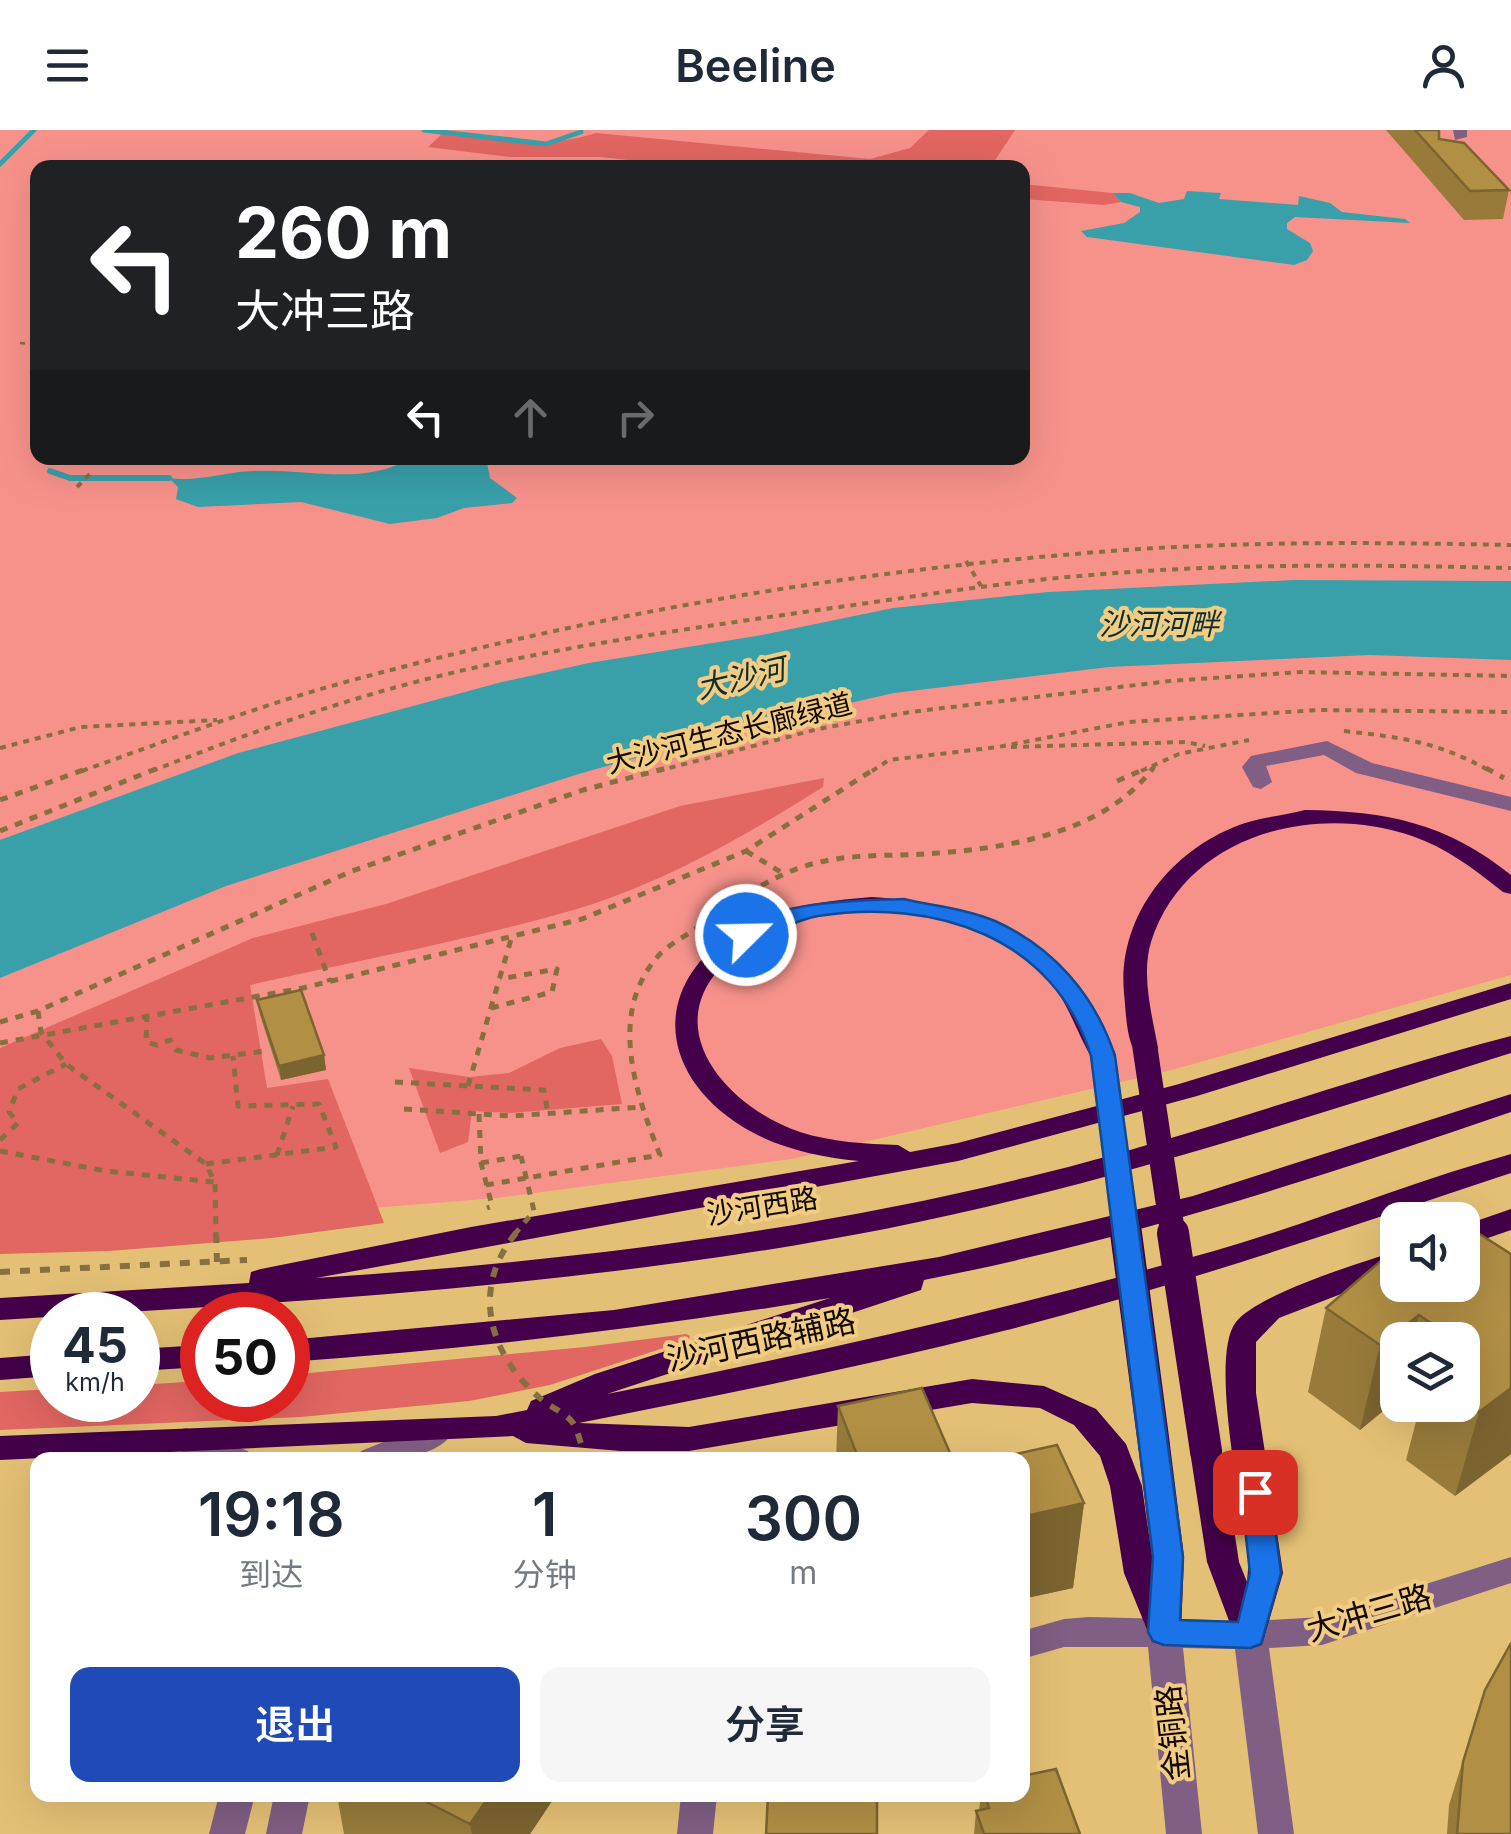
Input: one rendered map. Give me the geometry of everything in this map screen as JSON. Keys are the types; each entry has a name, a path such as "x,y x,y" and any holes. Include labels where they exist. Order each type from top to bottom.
{"main road":[{"path":"1250,1635 1222,1562 1144,1048 1137,988 1138,943 1152,910 1176,874 1195,856 1230,836 1271,823 1315,817 1392,825 1472,854 1511,887"},
{"path":"958,1152 870,1153 824,1146 778,1134 743,1115 716,1092 696,1067 686,1040 686,1013 694,987 727,948 746,935 793,916 875,904 931,910 984,925 1037,954 1083,1008 1103,1056 1154,1445 1168,1557 1164,1632"},
{"path":"160,1300 471,1237 958,1152 1188,1090 1511,991"},
{"name":"沙河西路","path":"160,1300 547,1270 886,1218 1091,1173 1511,1044"},
{"path":"310,1349 655,1314 815,1289 992,1254 1168,1212 1511,1103"},
{"name":"沙河西路辅路","path":"0,1448 496,1428 800,1368 1004,1320 1226,1258 1511,1163"},
{"path":"1480,1229 1511,1218"},
{"path":"496,1428 606,1382 791,1324 992,1254"},
{"path":"1250,1635 1266,1573 1241,1393 1241,1342 1247,1329 1270,1310 1380,1268"},
{"name":"沙河西路","path":"0,1309 30,1307"},
{"path":"0,1368 30,1366"},
{"path":"496,1428 621,1439 689,1439 972,1391 1044,1395 1094,1424 1118,1457 1128,1496 1134,1553 1164,1632"}],"street":[{"path":"1261,782 1253,767 1259,760 1328,748 1364,768 1511,804"},
{"path":"391,1452 437,1432"},
{"path":"186,1440 217,1452"},
{"name":"大冲三路","path":"1030,1643 1064,1632 1294,1635 1346,1626 1511,1570"},
{"name":"金铜路","path":"1164,1632 1184,1834"},
{"path":"1250,1635 1276,1834"},
{"path":"228,1834 235,1802"},
{"path":"284,1834 291,1802"},
{"path":"695,1834 697,1802"}],"path":[{"path":"20,343 30,344"},
{"path":"77,487 92,472"},
{"path":"0,800 225,720 364,677 628,613 856,574 966,561 1208,544 1370,541 1509,545"},
{"path":"966,561 981,586"},
{"path":"0,831 276,723 428,679 738,620 981,586 1211,568 1511,568"},
{"name":"大沙河生态长廊绿道","path":"0,1022 38,1011 352,870 584,790 818,729 910,712 1170,682 1301,672 1511,676"},
{"path":"0,1042 330,982 582,919 746,851 888,760 998,747 1129,722 1319,710 1511,712"},
{"path":"0,748 81,727 225,720"},
{"path":"998,747 1186,742 1208,746"},
{"path":"486,1184 660,1155 641,1107 629,1041 630,1009 645,974 661,953 738,898 784,874 825,861 998,845 1104,814 1134,794 1156,764"},
{"path":"746,851 784,874"},
{"path":"312,932 330,982"},
{"path":"468,1086 512,936"},
{"path":"491,1008 552,992 558,968 500,978"},
{"path":"38,1011 41,1032 66,1064 206,1164 215,1182 217,1262"},
{"path":"147,1014 146,1042 157,1045 170,1040 176,1050 210,1058 266,1052"},
{"path":"206,1164 336,1147 319,1104 238,1106 233,1056"},
{"path":"0,1140 18,1123 8,1112 18,1089 66,1064"},
{"path":"395,1082 544,1090 548,1114"},
{"path":"277,1155 294,1105"},
{"path":"404,1109 548,1114 641,1107"},
{"path":"476,1210 492,1206 481,1163 479,1114"},
{"path":"0,1150 75,1169 140,1179 215,1182"},
{"path":"481,1163 521,1156 534,1211 501,1252 488,1299 489,1322 498,1351 516,1378 541,1402 572,1420 583,1452"},
{"path":"0,1272 264,1258"}],"shaded area":[{"path":"0,130 1511,130 1511,975 1168,1071 792,1159 497,1198 0,1238"},
{"path":"929,130 1015,130 995,160 628,160 510,157 428,147 444,132 539,142 596,133 870,159 910,148"},
{"path":"1030,185 1113,193 1121,202 1104,205 1030,200"},
{"path":"824,778 823,787 732,841 604,900 491,932 250,985 267,1088 328,1079 384,1223 272,1238 109,1251 0,1254 0,1048 253,938 386,904 680,806"},
{"path":"601,1039 612,1056 622,1104 510,1113 472,1111 468,1142 440,1153 409,1068 469,1077 509,1073 560,1048"},
{"path":"690,1336 688,1340 550,1385 469,1401 310,1416 310,1373"},
{"path":"180,1382 180,1422 185,1422 0,1430 0,1392 30,1390 30,1422 160,1422 160,1384"}],"water":[{"path":"1187,191 1221,193 1219,199 1298,205 1299,196 1330,203 1342,212 1405,219 1410,223 1295,217 1287,223 1287,229 1310,243 1313,251 1307,260 1294,265 1087,237 1081,231 1124,223 1140,212 1140,207 1121,202 1113,193 1130,193 1159,203 1184,199"},
{"path":"487,465 490,478 517,498 512,503 464,508 437,518 390,524 301,502 198,507 176,499 178,487 169,478 253,471 354,474 393,467"},
{"path":"1293,580 1511,581 1511,660 1370,655 1109,667 894,693 753,725 582,773 226,886 0,978 0,840 238,753 502,682 893,608 1048,592"}],"building":[{"path":"1415,130 1439,130 1439,139 1464,143 1509,190 1470,191"},
{"path":"301,990 324,1055 279,1066 257,1000"},
{"path":"1480,1234 1511,1254 1511,1388 1480,1411 1480,1322 1429,1322 1419,1315 1410,1322 1380,1322 1380,1345 1326,1308 1380,1262 1380,1302 1480,1302"},
{"path":"922,1388 950,1452 856,1452 838,1406"},
{"path":"1057,1445 1084,1503 1030,1515 1030,1452 1025,1452"},
{"path":"1511,1643 1511,1834 1457,1834 1463,1762 1485,1690"},
{"path":"1056,1769 1080,1834 984,1834 976,1811 989,1808 987,1802 1030,1802 1030,1774"},
{"path":"427,1802 485,1802 470,1824"},
{"path":"768,1802 877,1802 877,1834 766,1834"}],"waterway":[{"path":"0,164 34,130"},
{"path":"424,130 546,144 581,132"},
{"path":"50,471 70,478 169,478"}],"route":[{"path":"746,935 820,909 875,904 904,906 959,916 1008,936 1037,954 1062,980 1095,1030 1103,1056 1168,1557 1164,1632 1250,1635 1266,1573 1255,1492"}],"water label":[{"name":"沙河河畔","path":"1159,625"},
{"name":"大沙河","path":"741,679"}]}
